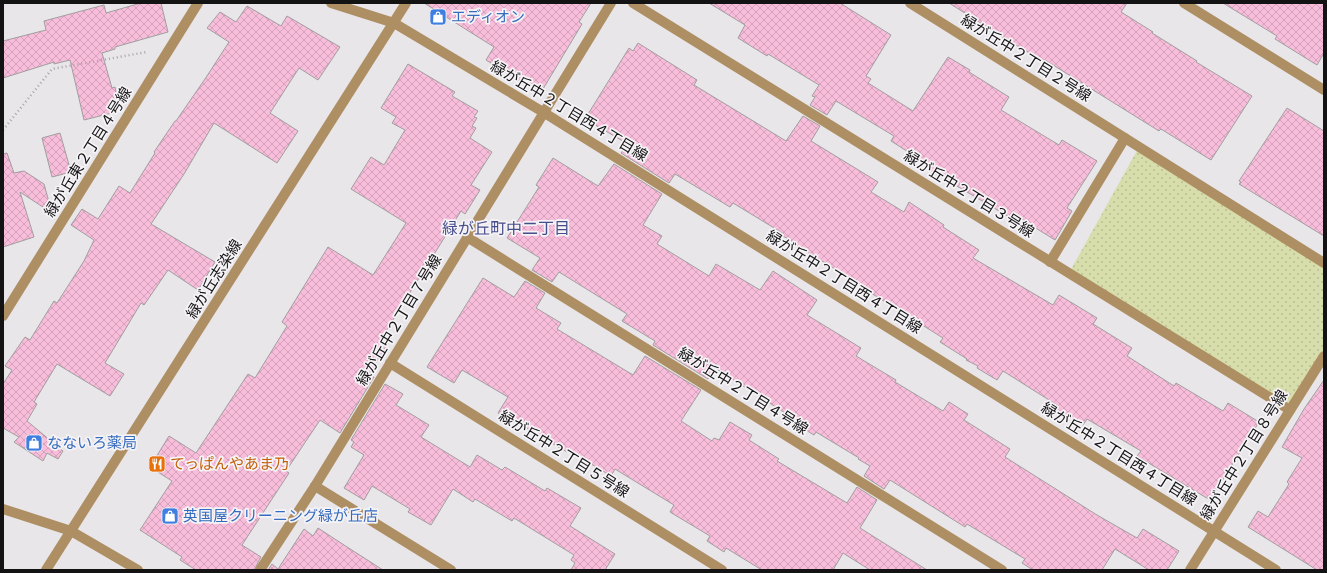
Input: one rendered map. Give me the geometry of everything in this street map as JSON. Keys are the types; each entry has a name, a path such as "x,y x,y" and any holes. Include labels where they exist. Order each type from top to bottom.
{"street":[{"name":"緑が丘東２丁目４号線","path":"3,316 198,3"},
{"name":"緑が丘中２丁目西４丁目線","path":"331,3 394,23 543,112 1276,570"},
{"name":"緑が丘志染線","path":"46,570 406,3"},
{"name":"緑が丘中２丁目７号線","path":"260,570 315,486 611,3"},
{"name":"緑が丘中２丁目３号線","path":"633,3 1290,410"},
{"name":"緑が丘中２丁目２号線","path":"910,3 1324,263"},
{"path":"1184,3 1324,90"},
{"path":"1050,262 1125,138"},
{"name":"緑が丘中２丁目４号線","path":"467,237 1002,570"},
{"name":"緑が丘中２丁目８号線","path":"1190,570 1324,356"},
{"name":"緑が丘中２丁目５号線","path":"390,363 722,570"},
{"path":"315,486 451,570"},
{"path":"3,509 71,531 138,570"}],"path":[{"path":"3,130 52,68 170,48"}],"green space":[{"path":"1139,147 1324,263 1324,356 1290,410 1069,273"}],"building":[{"path":"141,3 161,3 168,32 115,47 115,49 102,53 112,88 115,87 120,111 84,120 70,60 54,64 54,62 3,78 3,41 46,30 44,21 104,5 106,13"},
{"path":"424,3 591,3 579,22 582,24 540,94 486,60 494,47"},
{"path":"709,3 840,3 891,35 866,76 871,79 868,83 913,111 948,57 970,70 969,72 1009,97 1001,110 1059,145 1062,140 1097,161 1067,208 1072,211 1055,240 1018,217 1016,221 930,170 932,167 891,141 894,136 836,101 827,115 810,105 815,97 812,96 819,85 768,54 767,56 738,38 745,25"},
{"path":"949,3 1127,3 1121,12 1197,61 1196,62 1252,96 1211,160 1161,129 1159,131 1045,60 1044,62"},
{"path":"1223,3 1324,3 1324,53 1317,65 1275,39 1277,36"},
{"path":"247,6 281,26 287,16 340,47 318,80 299,68 270,113 298,131 277,163 214,123 184,174 151,224 215,262 198,290 168,270 144,305 141,303 105,363 124,374 110,396 57,364 34,402 37,404 27,421 63,451 58,459 47,453 43,461 14,442 19,437 3,428 3,384 12,370 5,366 25,337 30,340 54,301 57,303 84,261 94,240 71,225 82,209 98,219 119,186 130,193 155,153 154,152 229,42 207,28 220,12 236,22"},
{"path":"638,43 697,80 694,85 786,141 803,116 820,126 811,141 878,182 871,192 904,212 909,202 944,225 943,227 979,250 973,258 1053,305 1059,295 1097,318 1093,324 1132,348 1127,356 1174,386 1176,383 1223,411 1228,403 1259,422 1210,500 1137,456 1141,451 1087,419 1083,425 1055,408 1057,405 1003,371 997,380 977,368 978,366 966,360 967,359 940,342 943,338 871,293 872,291 792,243 793,242 783,236 784,234 733,203 730,207 675,174 669,183 621,153 628,144 585,119 629,48 633,51"},
{"path":"408,64 455,92 452,96 478,111 474,117 477,118 472,126 476,128 470,138 492,152 471,185 480,190 465,214 461,211 386,331 393,335 369,374 374,377 340,433 320,420 286,471 289,473 242,545 261,557 254,570 196,570 180,560 182,557 140,530 172,481 150,467 169,436 196,453 248,374 255,378 287,326 282,322 328,247 373,275 406,223 351,189 371,157 384,165 405,130 392,123 396,117 381,108"},
{"path":"1287,108 1324,131 1324,236 1239,184 1241,182 1239,181"},
{"path":"60,133 71,172 52,177 42,138"},
{"path":"7,153 14,173 24,171 44,184 52,213 20,192 34,237 3,247 3,154"},
{"path":"553,158 598,186 614,164 662,194 643,225 662,236 657,244 709,276 716,264 760,290 773,271 817,300 807,315 861,348 856,356 943,411 949,402 968,414 964,420 1010,449 1005,457 1097,515 1137,538 1143,529 1179,551 1167,570 1149,570 1115,549 1102,570 1033,570 1022,563 1025,559 967,524 965,527 890,480 884,489 864,476 870,466 858,459 859,458 816,432 814,435 791,421 793,418 715,368 708,379 653,345 655,341 622,321 627,314 559,272 552,282 532,270 540,258 507,238 539,187 536,185"},
{"path":"483,278 514,297 525,281 545,293 536,308 561,323 557,329 633,375 645,356 701,390 681,421 712,441 714,438 719,440 730,422 752,435 749,440 779,459 777,461 847,503 857,487 877,500 860,528 927,570 870,570 843,553 833,570 762,570 726,548 724,552 707,541 710,536 670,512 674,505 615,469 611,476 568,450 567,452 520,424 519,425 498,413 508,397 462,370 454,383 427,367"},
{"path":"1324,380 1324,570 1317,570 1248,527 1258,511 1268,517 1289,484 1287,482 1302,458 1282,447 1304,409"},
{"path":"385,384 403,394 396,405 429,425 421,437 470,467 477,455 502,470 505,467 545,491 547,488 581,508 570,526 615,554 605,570 571,570 575,563 571,560 574,555 514,518 512,521 475,499 473,502 453,489 431,525 408,512 410,509 372,486 364,500 344,488 364,455 351,447 354,442 351,440"},
{"path":"318,528 383,570 268,570 272,564 278,569 304,529 313,536"}],"place":[{"name":"エディオン","path":"438,17"},
{"name":"なないろ薬局","path":"34,443"},
{"name":"てっぱんやあま乃","path":"157,464"},
{"name":"英国屋クリーニング緑が丘店","path":"170,516"}],"district":[{"name":"緑が丘町中二丁目","path":"506,228"}]}
